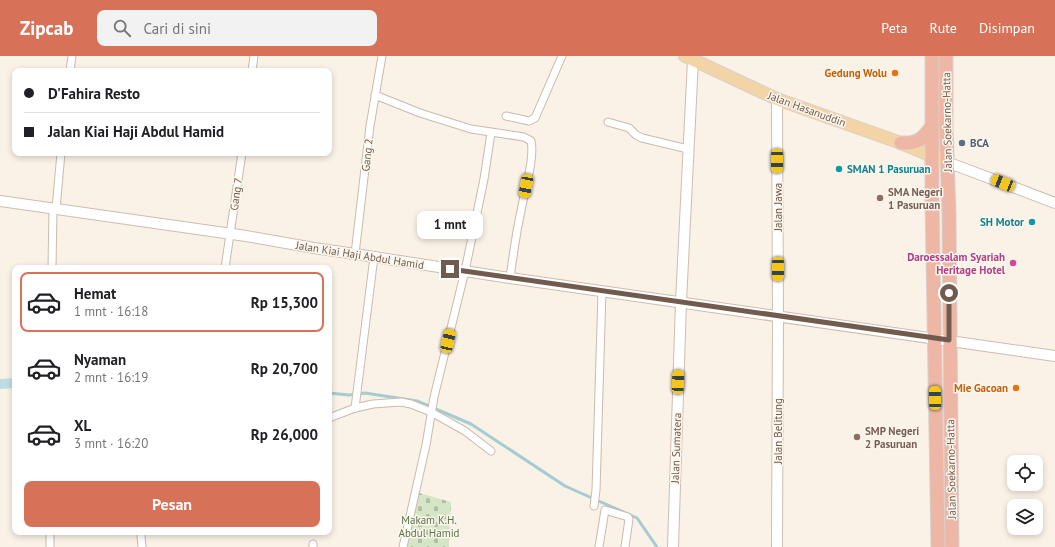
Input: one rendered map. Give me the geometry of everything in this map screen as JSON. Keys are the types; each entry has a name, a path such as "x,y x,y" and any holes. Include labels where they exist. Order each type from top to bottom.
{"highway":[{"name":"Jalan Soekarno-Hatta","path":"932,56 934,338 938,547"},
{"name":"Jalan Soekarno-Hatta","path":"946,56 952,547"},
{"path":"901,143 912,143 919,140 932,126"}],"main road":[{"name":"Jalan Hasanuddin","path":"689,58 777,99 901,143 947,162"}],"street":[{"path":"70,68 72,56"},
{"path":"252,68 254,56"},
{"name":"Gang 2","path":"355,254 375,95 382,56"},
{"path":"506,116 529,121 535,118 562,56"},
{"name":"Jalan Sumatera","path":"673,547 681,302 688,149 689,58"},
{"path":"375,95 444,122 471,130 524,137 531,141 532,147 510,278"},
{"name":"Jalan Jawa","path":"777,99 778,316"},
{"path":"608,122 629,128 636,135 642,138 688,149"},
{"path":"403,547 426,445 434,397 465,271 484,178 491,133"},
{"path":"52,265 55,209 61,156"},
{"name":"Gang 7","path":"226,265 242,156"},
{"path":"947,162 1055,203"},
{"name":"Jalan Kiai Haji Abdul Hamid","path":"0,201 231,234 510,278 1055,356"},
{"path":"355,408 374,256"},
{"path":"594,504 596,490 602,291"},
{"name":"Jalan Belitung","path":"777,547 778,316"},
{"path":"332,417 355,408 373,404 401,402 411,404 431,411 465,431 491,451"},
{"path":"599,547 605,510 628,517 625,547"},
{"path":"50,535 50,547"},
{"path":"141,535 142,547"}],"green space":[{"name":"Makam K.H. Abdul Hamid","path":"416,492 451,502 449,547 403,547"}],"waterway":[{"path":"0,384 12,383"},
{"path":"332,393 349,395 365,393 417,401 471,424 565,486 637,518 657,547"}],"place":[{"name":"Gedung Wolu","path":"895,73"},
{"name":"BCA","path":"962,143"},
{"name":"SMAN 1 Pasuruan","path":"839,169"},
{"name":"SMA Negeri 1 Pasuruan","path":"880,198"},
{"name":"SH Motor","path":"1032,222"},
{"name":"Daroessalam Syariah Heritage Hotel","path":"1013,263"},
{"name":"Mie Gacoan","path":"1016,388"},
{"name":"SMP Negeri 2 Pasuruan","path":"857,437"}],"route":[{"path":"450,269 949,340 949,293"}]}
